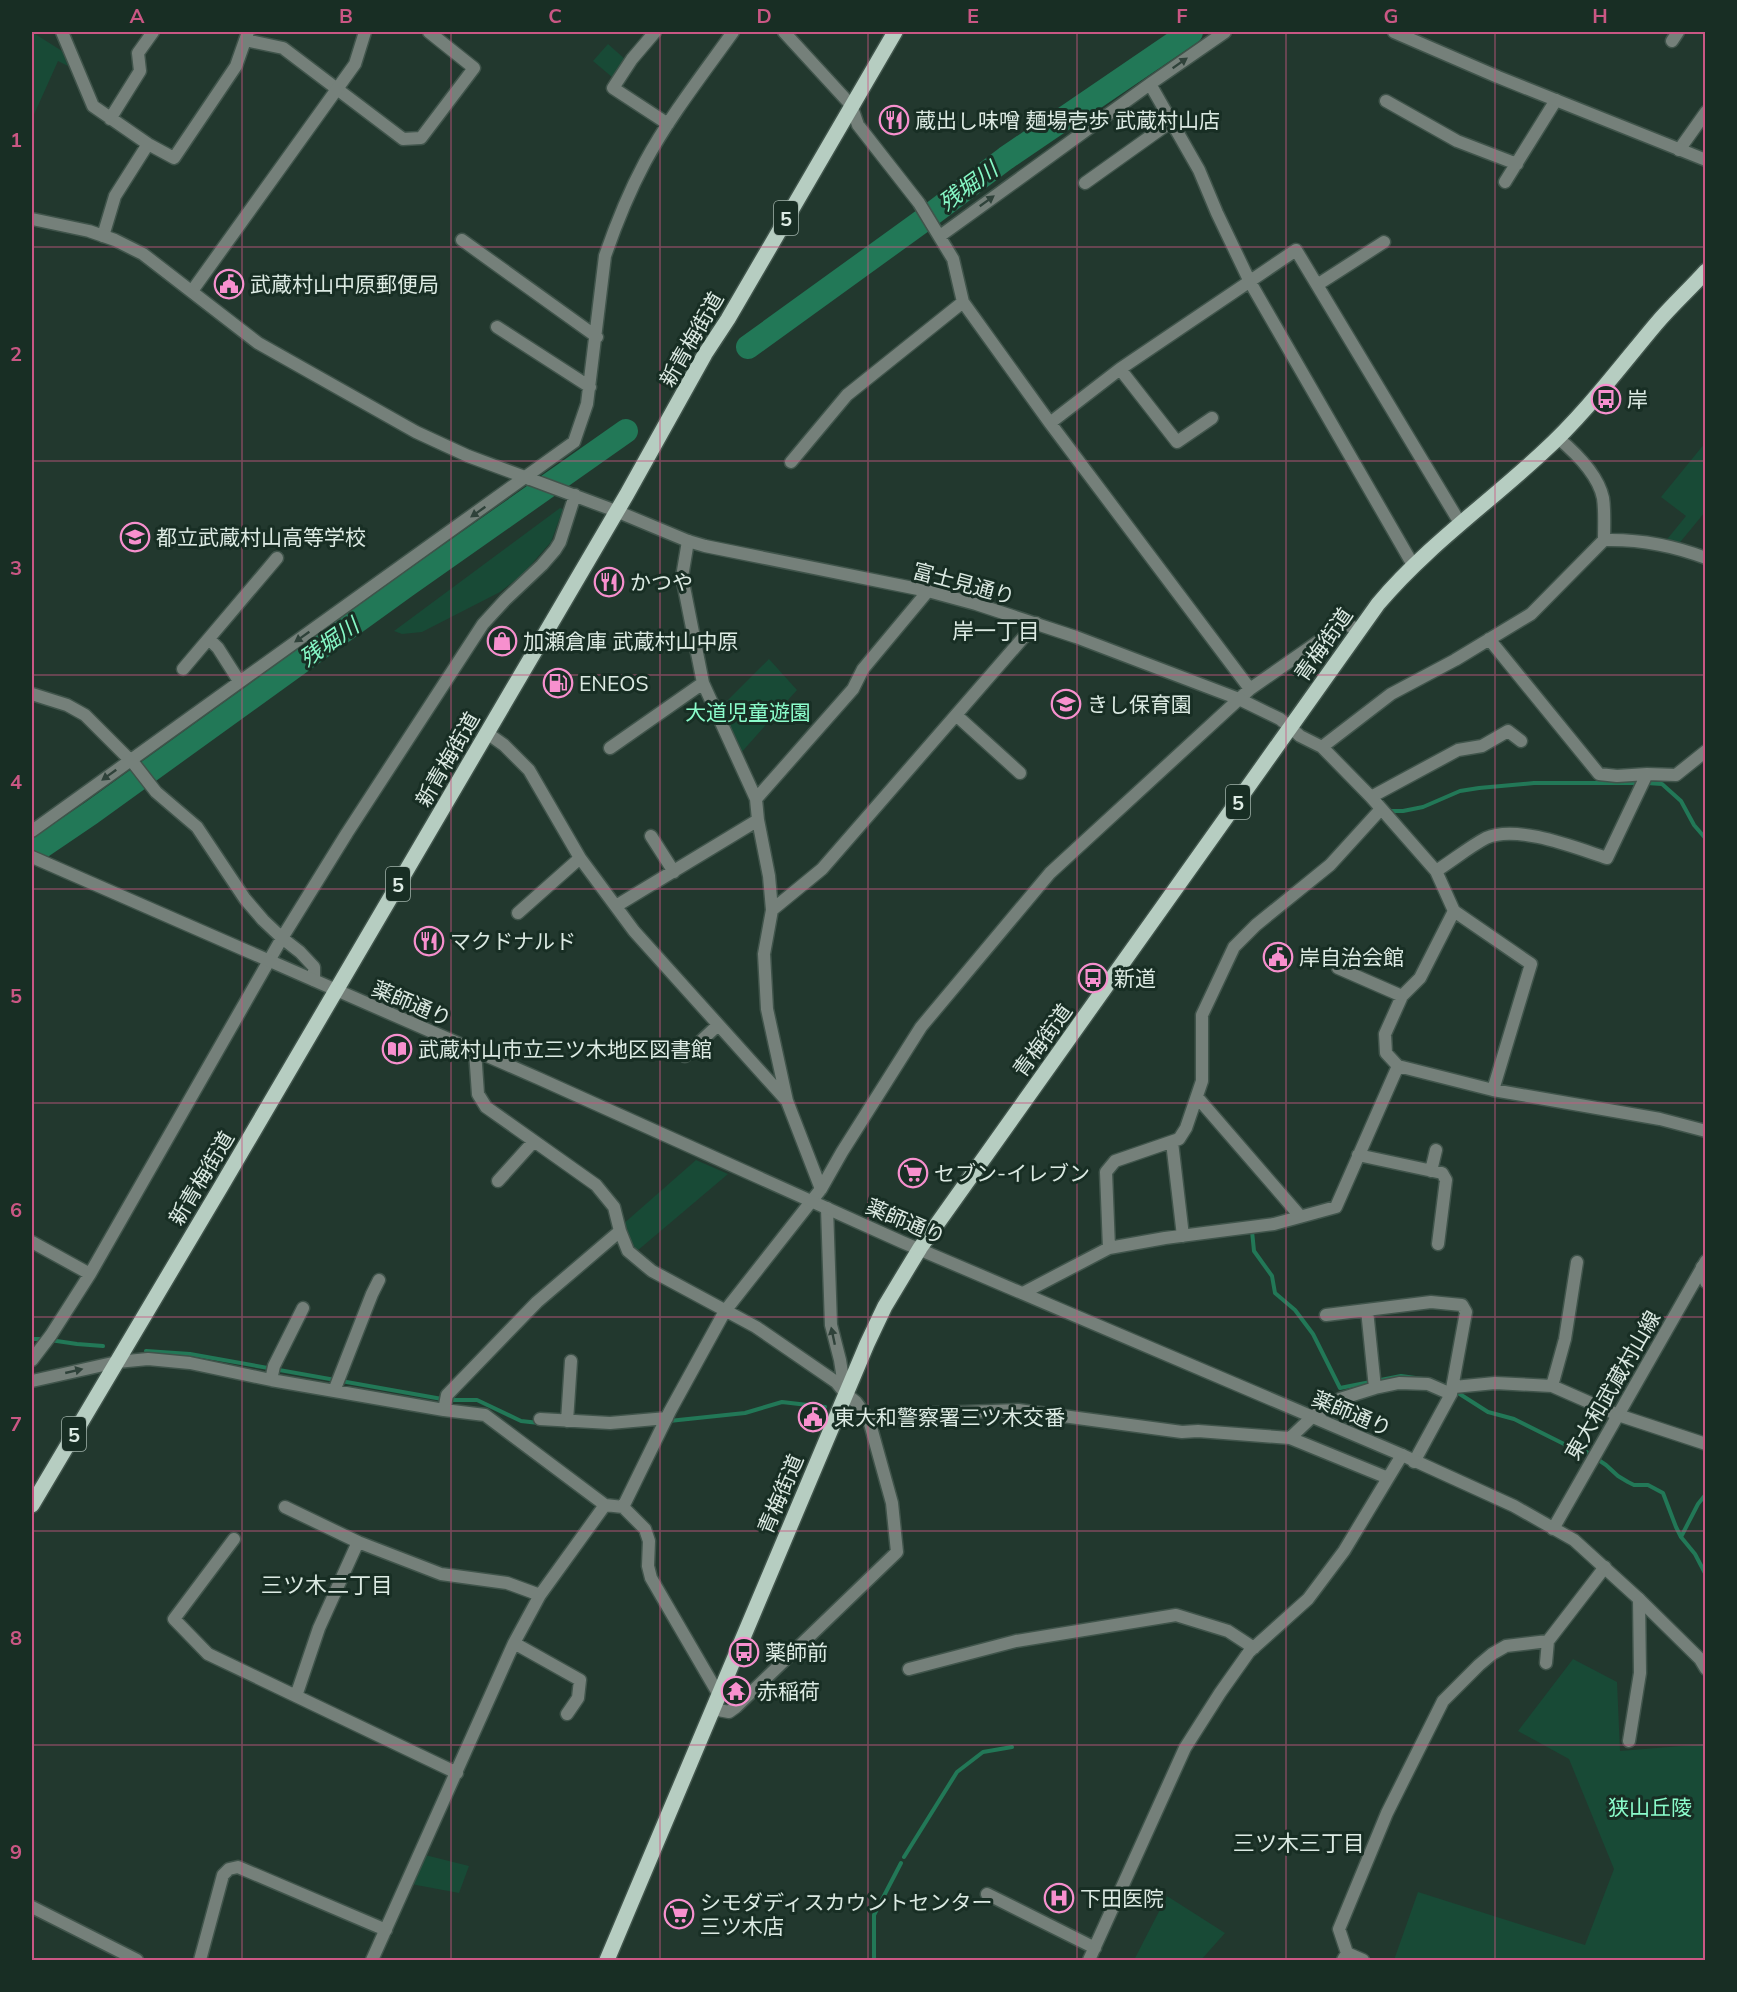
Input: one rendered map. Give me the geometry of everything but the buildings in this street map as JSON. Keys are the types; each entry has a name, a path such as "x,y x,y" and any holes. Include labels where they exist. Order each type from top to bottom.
{"main road":[{"name":"新青梅街道","path":"32,1505 336,991 705,354 728,319 895,32"},
{"name":"青梅街道","path":"607,1960 845,1393 880,1316 920,1248 1291,728 1358,629 1413,565 1558,438 1598,396 1658,321 1706,271"}],"street":[{"path":"62,32 93,106 148,144 174,158 236,66 246,36 283,48 403,139 420,138 474,68 429,32"},
{"path":"110,118 140,71 138,53 153,32"},
{"path":"192,291 355,64 365,32"},
{"path":"655,32 632,59 613,88 668,124"},
{"path":"32,831 132,762 239,681 528,478 574,442 587,404 590,387 605,256 622,209 668,124 733,32"},
{"path":"784,32 851,105 858,125 921,206 939,234 953,259 963,302 1050,423 1250,689"},
{"path":"939,234 1225,32"},
{"path":"1394,32 1706,160"},
{"path":"1150,84 1199,170 1250,282 1413,565"},
{"path":"1505,182 1556,100"},
{"path":"1386,101 1457,141 1517,164"},
{"path":"1679,150 1706,112"},
{"path":"1085,183 1172,121"},
{"path":"103,236 115,196 148,144"},
{"name":"富士見通り","path":"32,219 103,236 143,254 258,343 416,432 468,456 573,494 688,541 928,591 1036,623 1239,699 1270,714 1300,736 1322,747 1371,797 1436,871 1454,911"},
{"path":"462,240 597,337"},
{"path":"1317,285 1384,242"},
{"path":"1050,423 1120,369 1296,250 1460,524"},
{"path":"791,462 847,395 963,302"},
{"path":"497,327 590,387"},
{"path":"1120,369 1177,442 1212,418"},
{"path":"1558,438 1588,468 1596,480 1603,497 1604,540"},
{"path":"32,1360 48,1340 90,1274 282,938 375,789 483,624 504,600 542,565 560,542 573,494"},
{"path":"1322,747 1391,694 1531,614 1604,540 1628,539 1659,543 1706,558"},
{"path":"688,541 682,578 703,683 756,799 769,876 772,910 764,954 767,1008 788,1101 822,1188"},
{"path":"183,669 277,558"},
{"path":"756,799 853,688 864,669 928,591"},
{"path":"772,910 822,869 1036,623"},
{"path":"623,1507 665,1422 725,1311 822,1188 842,1152 921,1027 1050,873 1239,699 1342,625 1358,629"},
{"path":"209,639 218,648 239,681"},
{"path":"1489,639 1599,774 1644,780 1676,775 1706,751"},
{"path":"610,748 703,683"},
{"path":"32,694 67,705 85,715 132,762 152,787 197,828 245,899 263,920 314,967 314,980"},
{"path":"956,716 1020,773"},
{"path":"1371,797 1458,750 1482,746 1508,731 1521,741"},
{"path":"487,733 504,744 529,770 580,858 633,931 788,1101"},
{"path":"1436,871 1487,838 1506,835 1542,838 1607,858 1644,780"},
{"path":"1109,1248 1106,1172 1115,1161 1179,1139 1186,1128 1202,1081 1202,1015 1234,947 1256,925 1330,865 1381,809"},
{"path":"616,906 758,819"},
{"path":"651,836 674,872"},
{"name":"薬師通り","path":"32,857 827,1208 1311,1418 1402,1455 1514,1506 1574,1540 1639,1599 1700,1659 1706,1669"},
{"path":"518,913 580,858"},
{"path":"1493,1090 1531,964 1454,911 1420,978 1402,996 1385,1034 1386,1053 1398,1066 1493,1090 1660,1119 1706,1131"},
{"path":"1338,968 1402,996"},
{"path":"685,1056 718,1024"},
{"path":"32,1381 117,1362 148,1359 190,1363 271,1380 485,1415 605,1504 623,1507 645,1529 649,1541 648,1566 651,1578 716,1702 729,1712 736,1707 897,1552 892,1503 869,1420 856,1402 836,1382 756,1327 652,1270 628,1251 614,1207 596,1185 486,1107 478,1094 475,1051"},
{"path":"1023,1293 1109,1248 1274,1224 1336,1207 1398,1066"},
{"path":"1197,1097 1300,1216"},
{"path":"498,1181 534,1141"},
{"path":"1172,1142 1183,1236"},
{"path":"1431,1171 1436,1150"},
{"path":"1358,1155 1442,1173 1446,1180 1438,1244"},
{"path":"827,1208 831,1325 845,1393"},
{"path":"444,1410 447,1395 537,1302 620,1231"},
{"path":"32,1242 90,1274"},
{"path":"1552,1386 1565,1339 1577,1262"},
{"path":"1704,1264 1706,1282"},
{"name":"東大和武蔵村山線","path":"1553,1529 1704,1264"},
{"path":"334,1391 379,1280"},
{"path":"1326,1315 1431,1302 1462,1305 1466,1312 1453,1391 1414,1462"},
{"path":"271,1380 274,1366 303,1308"},
{"path":"1367,1310 1375,1388"},
{"path":"567,1421 571,1361"},
{"path":"1290,1438 1311,1418 1340,1399 1375,1388 1399,1383 1428,1384 1453,1391 1495,1383 1552,1386 1618,1414 1706,1444"},
{"path":"869,1420 913,1414 1018,1410 1182,1432 1198,1431 1290,1438 1388,1478"},
{"path":"540,1419 610,1423 665,1422"},
{"path":"1089,1960 1185,1748 1249,1652 1308,1599 1344,1551 1402,1455"},
{"path":"372,1960 514,1643 540,1595 605,1504"},
{"path":"285,1507 358,1542 441,1574 507,1583 540,1595"},
{"path":"234,1539 174,1618 208,1654 457,1773"},
{"path":"296,1696 319,1628 358,1542"},
{"path":"1546,1663 1548,1641 1605,1567"},
{"path":"1629,1741 1640,1673 1639,1599"},
{"path":"909,1669 1007,1643 1176,1615 1228,1631 1254,1648"},
{"path":"1363,1960 1345,1957 1339,1929 1387,1813 1443,1701 1479,1665 1506,1646 1548,1641"},
{"path":"514,1643 580,1680 578,1698 567,1714"},
{"path":"200,1960 224,1875 232,1867 238,1867 386,1930"},
{"path":"987,1894 1095,1948"},
{"path":"32,1907 137,1960"}],"green space":[{"path":"32,32 62,51 68,66 58,61 32,119"},
{"path":"608,44 626,60 612,77 593,61"},
{"path":"1705,443 1705,512 1677,546 1664,543 1686,516 1661,497"},
{"path":"560,508 563,509 551,542 522,575 500,592 422,632 402,634 394,631"},
{"name":"大道児童遊園","path":"769,659 797,690 740,754 719,709"},
{"path":"696,1160 728,1174 637,1251 622,1225"},
{"name":"狭山丘陵","path":"1573,1659 1617,1682 1620,1751 1705,1744 1705,1960 1394,1960 1418,1892 1585,1945 1614,1869 1569,1759 1518,1731"},
{"path":"425,1855 469,1866 459,1893 411,1884"},
{"path":"1167,1896 1225,1933 1201,1960 1134,1960"}],"waterway":[{"name":"残堀川","path":"748,347 1006,158 1191,32"},
{"name":"残堀川","path":"32,853 626,431"},
{"path":"1389,811 1423,807 1460,791 1479,788 1534,783 1639,783"},
{"path":"1647,783 1662,784 1681,801 1694,825 1706,839"},
{"path":"1252,1231 1254,1251 1272,1276 1275,1293 1295,1310 1313,1334 1340,1388 1401,1376 1423,1379"},
{"path":"32,1339 43,1339"},
{"path":"50,1340 103,1346"},
{"path":"146,1351 190,1354 442,1399"},
{"path":"1455,1391 1488,1412 1514,1419 1568,1446 1582,1449 1634,1485 1648,1485 1663,1493 1681,1537 1695,1554 1706,1575"},
{"path":"450,1400 477,1400 521,1421 539,1423"},
{"path":"669,1421 745,1413 782,1402 825,1407"},
{"path":"1681,1537 1698,1504 1706,1494"},
{"path":"904,1857 957,1772 983,1752 1012,1747"},
{"path":"874,1960 874,1915 901,1863"}],"place":[{"name":"蔵出し味噌 麺場壱歩 武蔵村山店","path":"894,120"},
{"name":"武蔵村山中原郵便局","path":"229,284"},
{"name":"岸","path":"1606,399"},
{"name":"都立武蔵村山高等学校","path":"135,537"},
{"name":"かつや","path":"609,582"},
{"name":"加瀬倉庫 武蔵村山中原","path":"502,641"},
{"name":"ENEOS","path":"558,683"},
{"name":"きし保育園","path":"1066,704"},
{"name":"マクドナルド","path":"429,941"},
{"name":"岸自治会館","path":"1278,957"},
{"name":"新道","path":"1093,978"},
{"name":"武蔵村山市立三ツ木地区図書館","path":"397,1049"},
{"name":"セブン-イレブン","path":"913,1173"},
{"name":"東大和警察署三ツ木交番","path":"813,1417"},
{"name":"薬師前","path":"744,1652"},
{"name":"赤稲荷","path":"736,1691"},
{"name":"下田医院","path":"1059,1898"},
{"name":"シモダディスカウントセンター 三ツ木店","path":"679,1914"}],"district":[{"name":"岸一丁目","path":"996,631"},
{"name":"三ツ木二丁目","path":"327,1585"},
{"name":"三ツ木三丁目","path":"1299,1843"}]}
